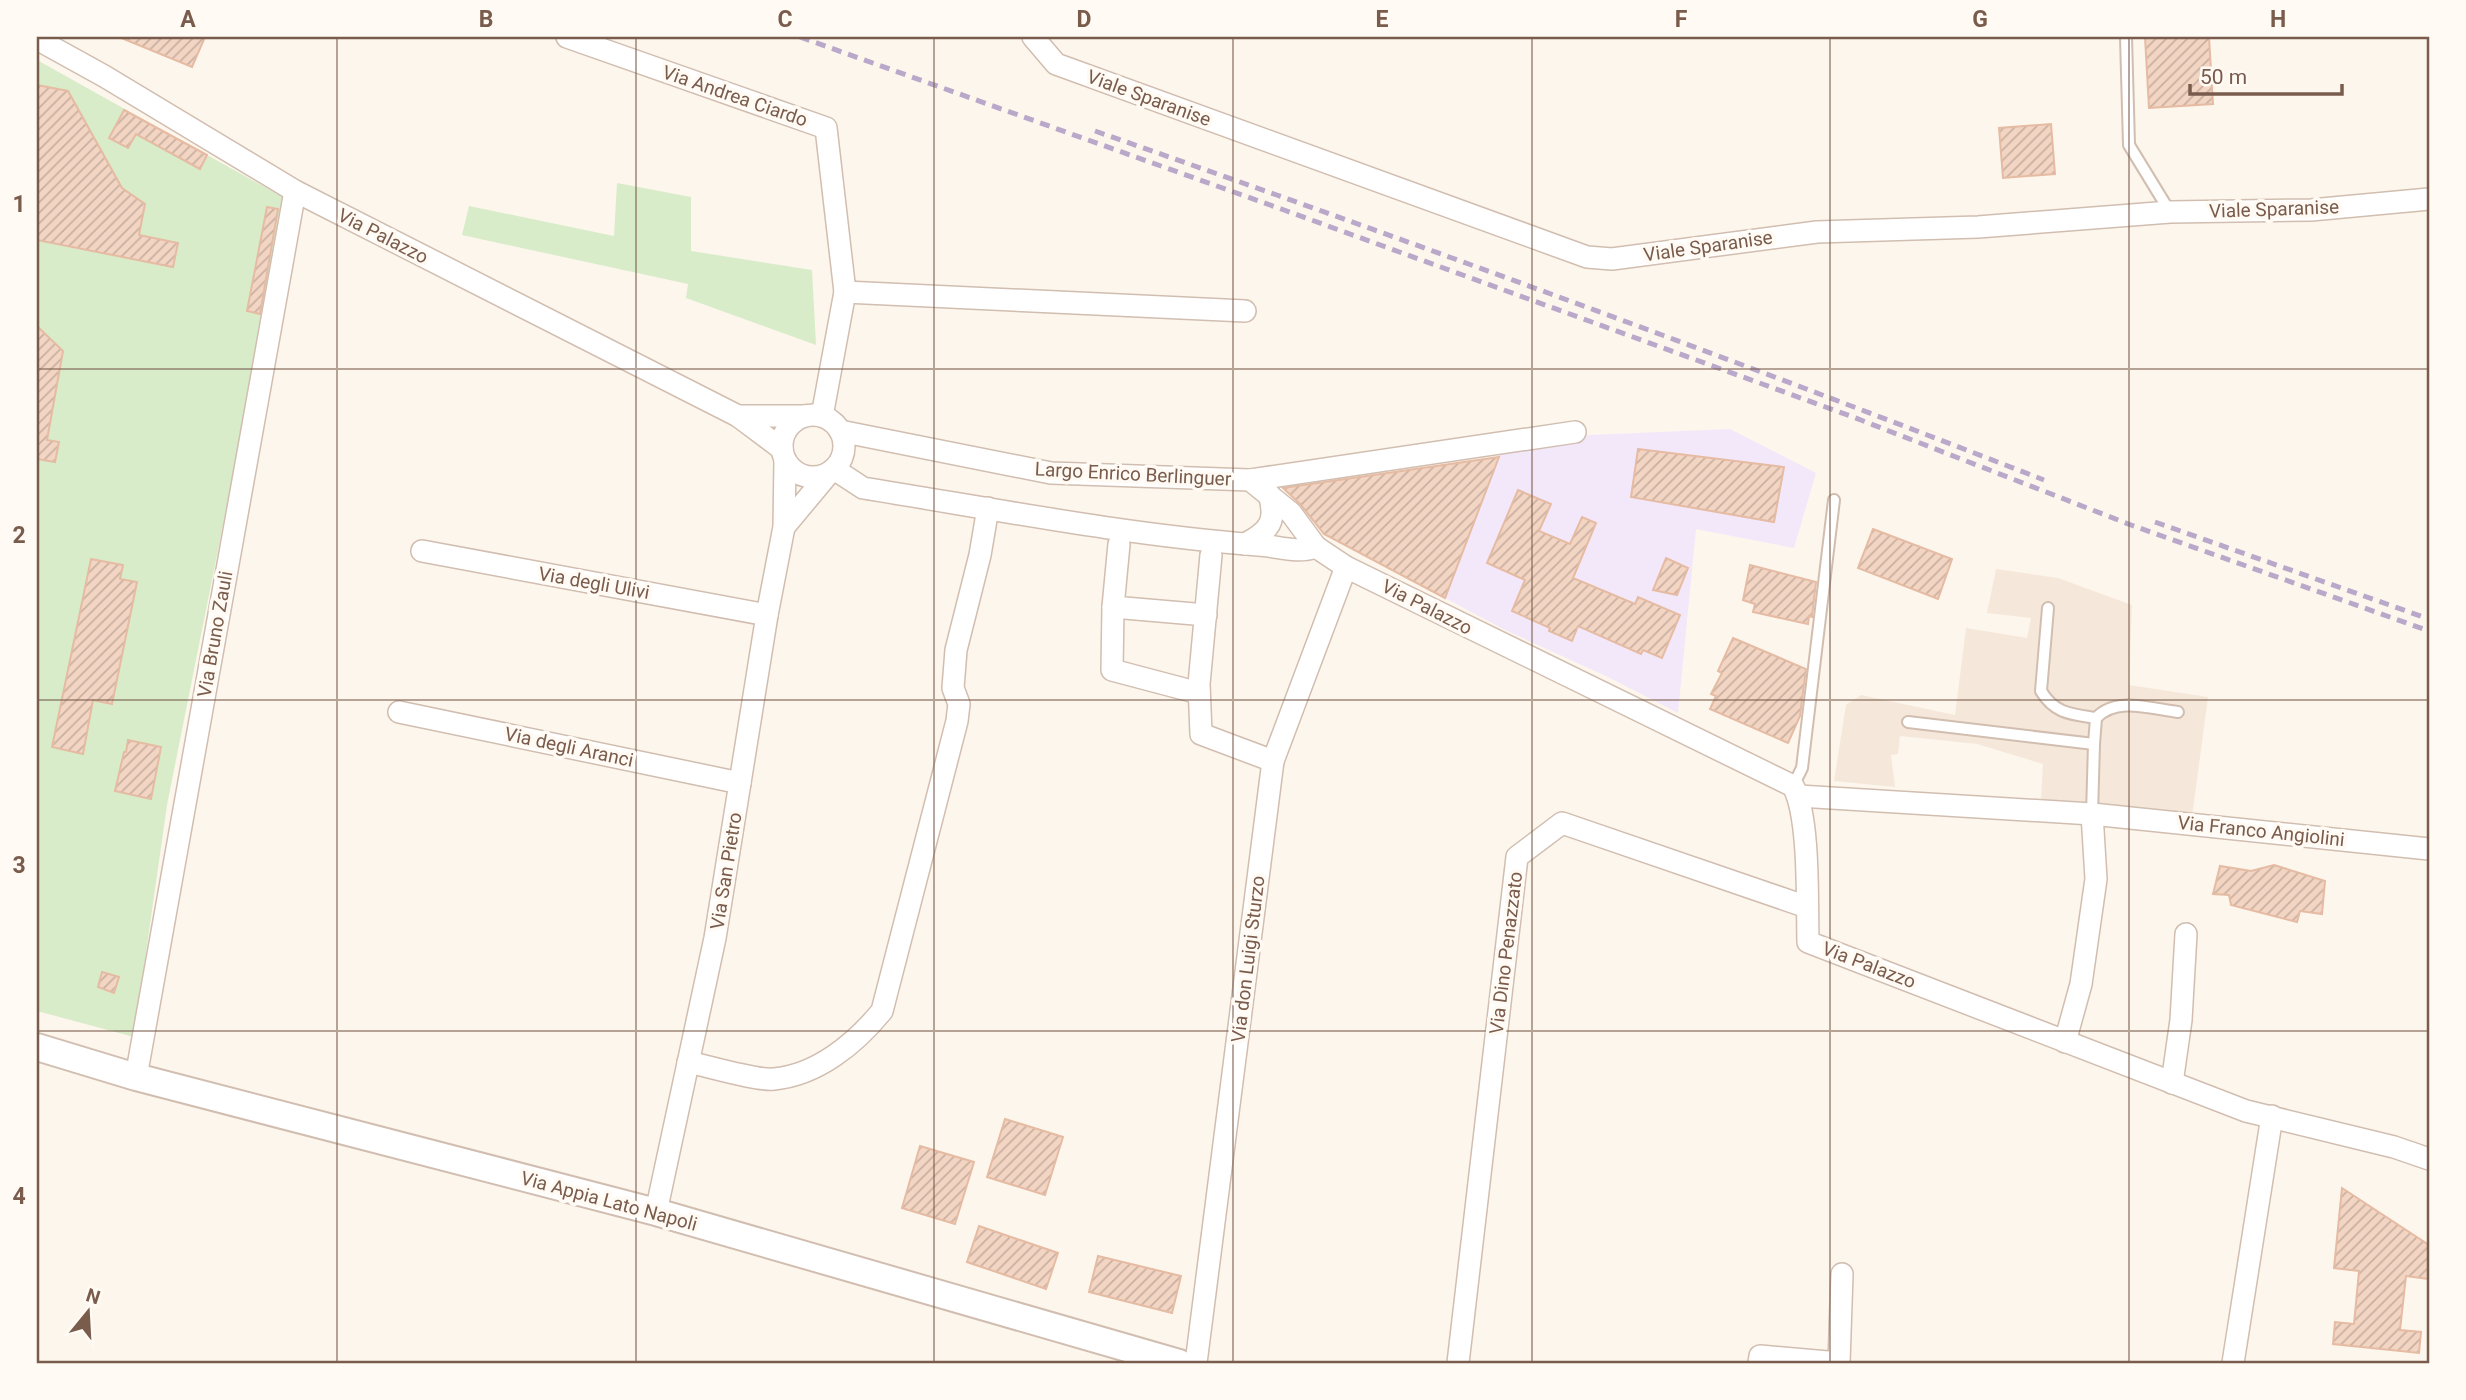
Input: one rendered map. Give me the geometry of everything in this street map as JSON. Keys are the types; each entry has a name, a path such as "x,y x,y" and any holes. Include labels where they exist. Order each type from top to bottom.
{"street":[{"name":"Via Andrea Ciardo","path":"567,37 826,128 845,292 813,416"},
{"name":"Viale Sparanise","path":"1033,37 1056,64 1587,257 1612,259 1817,232 1978,226 2170,212 2311,210 2429,199"},
{"name":"Via Palazzo","path":"37,39 104,76 295,191 738,416 783,455"},
{"name":"Via Bruno Zauli","path":"135,1077 295,191"},
{"path":"845,292 1245,311"},
{"name":"Via Palazzo","path":"738,416 813,416"},
{"path":"813,416 836,425 840,431 844,447 841,460 831,471 819,477 804,476 792,469 783,455 786,430 791,424 813,416"},
{"name":"Largo Enrico Berlinguer","path":"840,431 1051,473 1250,480 1291,513 1316,547"},
{"path":"1250,480 1576,432"},
{"name":"Via San Pietro","path":"656,1212 715,938 767,615 784,527 783,455"},
{"path":"831,471 863,488 988,508 1190,539 1295,551 1316,547"},
{"name":"Via San Pietro","path":"784,527 831,471"},
{"path":"1245,544 1259,537 1271,522 1269,494"},
{"path":"688,1062 771,1079 803,1073 844,1049 863,1034 882,1012 957,722 959,704 953,688 956,650 980,555 988,508"},
{"path":"1119,544 1111,670 1199,692"},
{"name":"Via Palazzo","path":"1316,547 1346,567 1796,791 1805,840 1808,942 2246,1111 2394,1147 2429,1159"},
{"name":"Via degli Ulivi","path":"422,551 767,615"},
{"path":"1212,555 1199,692 1201,734 1273,761"},
{"name":"Via don Luigi Sturzo","path":"1196,1363 1273,761 1346,567"},
{"path":"1113,607 1206,615"},
{"name":"Via degli Aranci","path":"398,712 740,783"},
{"name":"Via Franco Angiolini","path":"1796,791 2092,814 2429,849"},
{"path":"2065,1042 2081,984 2096,879 2092,814"},
{"name":"Via Dino Penazzato","path":"1458,1363 1517,857 1562,823 1807,907"},
{"path":"2172,1083 2182,1020 2186,934"},
{"name":"Via Appia Lato Napoli","path":"37,1047 135,1077 656,1212 1179,1363"},
{"path":"2233,1363 2272,1116"},
{"path":"1759,1363 1760,1356 1839,1363 1842,1274"}],"lane":[{"path":"2126,37 2129,145 2170,212"},
{"path":"1796,791 1802,768 1834,500"},
{"path":"2048,608 2041,691 2053,707 2062,712 2095,718"},
{"path":"2092,814 2095,718 2118,704 2178,712"},
{"path":"1908,722 2095,744"}],"shaded area":[{"path":"1730,429 1816,473 1794,548 1696,529 1678,713 1608,677 1505,630 1445,598 1499,455 1590,435"},
{"path":"1996,569 2058,578 2132,605 2129,685 2208,697 2192,817 2041,801 2043,764 1977,744 1900,736 1898,754 1891,755 1895,787 1834,781 1846,705 1861,695 1955,715 1966,628 2027,638 2031,618 1987,613"}],"green space":[{"path":"37,60 288,200 167,805 134,1037 37,1011"},
{"path":"617,183 691,197 691,251 812,270 816,345 686,298 688,284 462,235 469,206 614,236"}],"building":[{"path":"119,37 205,37 192,67"},
{"path":"2145,37 2209,37 2213,104 2149,108"},
{"path":"37,85 68,91 122,188 145,204 139,235 178,243 173,267 37,240"},
{"path":"124,110 207,155 200,169 136,134 128,148 109,138"},
{"path":"2051,124 2055,174 2003,178 1999,128"},
{"path":"267,207 278,209 260,314 247,311"},
{"path":"37,326 63,351 47,440 59,442 55,462 37,459"},
{"path":"1638,449 1784,467 1774,522 1631,497"},
{"path":"1499,457 1445,598 1324,534 1301,505 1283,488"},
{"path":"1518,490 1551,504 1539,531 1570,544 1582,517 1596,523 1573,578 1635,604 1638,597 1680,615 1662,658 1643,650 1641,654 1578,626 1572,641 1512,611 1525,580 1487,563"},
{"path":"1873,529 1952,559 1938,599 1858,568"},
{"path":"1666,558 1688,568 1677,595 1653,590"},
{"path":"91,559 123,565 120,579 137,582 112,704 93,700 83,754 52,747"},
{"path":"1750,565 1816,582 1812,617 1809,616 1808,624 1753,612 1755,604 1743,600"},
{"path":"1733,638 1806,669 1800,716 1788,743 1710,709 1716,696 1711,694 1722,673 1718,671"},
{"path":"128,740 161,747 151,799 115,791"},
{"path":"2274,865 2325,881 2322,914 2300,911 2297,922 2231,905 2229,895 2213,894 2220,866 2251,871"},
{"path":"102,972 119,977 114,993 98,987"},
{"path":"1005,1119 1063,1137 1045,1195 987,1177"},
{"path":"920,1146 974,1162 955,1224 902,1208"},
{"path":"2342,1188 2429,1245 2429,1279 2406,1276 2400,1330 2421,1332 2419,1353 2333,1344 2335,1322 2354,1324 2359,1271 2334,1268"},
{"path":"979,1226 1058,1253 1046,1289 967,1262"},
{"path":"1098,1256 1181,1276 1172,1313 1089,1292"}],"railway":[{"path":"800,37 1853,417 2131,525 2429,631"},
{"path":"1095,131 1571,301 2044,480"},
{"path":"2155,522 2429,619"}]}
